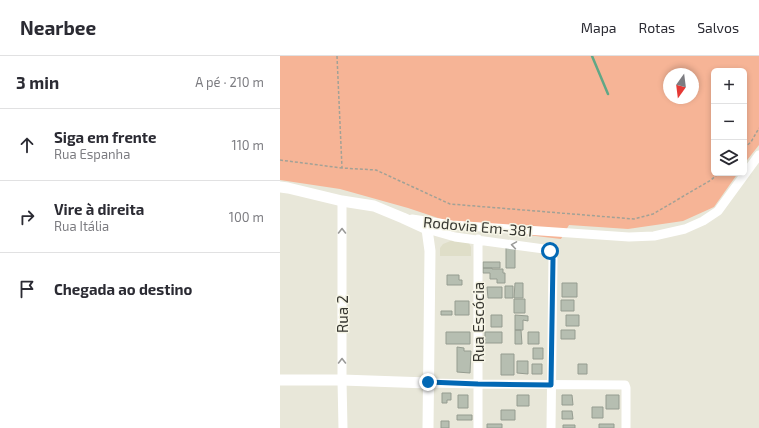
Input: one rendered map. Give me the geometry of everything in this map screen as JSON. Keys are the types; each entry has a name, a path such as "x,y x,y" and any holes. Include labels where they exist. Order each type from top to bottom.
{"street":[{"name":"Rodovia Em-381","path":"403,218 452,225 629,237 654,236 686,229 703,221 718,211 759,155"},
{"name":"Rodovia Em-381","path":"280,188 288,188 374,206 427,229"},
{"name":"Rua 2","path":"342,200 343,428"},
{"path":"428,428 430,251 427,229 455,237 478,239 550,251 552,254 551,428"},
{"name":"Rua Escócia","path":"478,239 478,428"},
{"path":"280,380 625,385 626,428"}],"path":[{"path":"337,56 342,168"},
{"path":"747,145 751,142 759,128"},
{"path":"280,160 342,168 376,170 450,204 634,219 653,214 716,176"}],"shaded area":[{"path":"280,56 759,56 759,145 747,160 747,68 711,68 711,176 736,176 714,207 683,221 628,229 569,225 561,239 501,232 450,222 408,208 340,189 280,180"},
{"path":"453,240 469,243 471,247 471,256 440,256 440,248 443,244"}],"building":[{"path":"506,248 515,248 515,268 506,268"},
{"path":"483,262 500,262 500,268 483,268"},
{"path":"483,268 503,269 503,273 505,273 505,283 497,283 497,279 490,279 490,273 483,273"},
{"path":"447,275 459,275 459,280 462,280 462,285 447,285"},
{"path":"515,283 523,283 523,298 514,298"},
{"path":"562,283 577,283 577,297 562,297"},
{"path":"505,286 513,286 513,298 505,298"},
{"path":"487,287 502,287 502,298 488,298"},
{"path":"514,299 525,299 525,313 514,313"},
{"path":"561,300 574,300 574,311 561,311"},
{"path":"455,301 469,301 469,315 455,315"},
{"path":"441,311 452,311 452,315 441,315"},
{"path":"491,315 502,315 502,327 491,327"},
{"path":"515,315 528,316 528,321 523,320 523,330 515,330"},
{"path":"566,315 579,315 579,326 566,326"},
{"path":"515,330 521,330 522,344 515,344"},
{"path":"561,330 575,330 575,339 561,339"},
{"path":"446,332 470,332 470,344 446,344"},
{"path":"485,332 502,332 502,343 485,343"},
{"path":"528,332 539,332 539,344 528,344"},
{"path":"457,347 464,348 464,351 471,351 470,373 457,372"},
{"path":"533,348 543,348 543,359 533,359"},
{"path":"501,354 514,354 514,375 501,375"},
{"path":"517,361 528,361 528,374 517,373"},
{"path":"532,364 542,364 542,374 532,374"},
{"path":"578,364 587,364 587,374 578,374"},
{"path":"442,393 451,393 451,400 447,400 447,403 442,403"},
{"path":"458,395 468,395 468,408 458,408"},
{"path":"517,395 529,395 529,406 517,406"},
{"path":"562,395 572,395 573,405 562,405"},
{"path":"606,395 619,395 619,409 606,409"},
{"path":"592,407 603,407 603,418 592,418"},
{"path":"501,410 515,410 515,420 501,420"},
{"path":"562,411 572,411 573,419 562,419"},
{"path":"457,415 472,415 472,420 457,420"},
{"path":"441,421 449,421 449,428 441,428"},
{"path":"487,424 502,424 502,428 487,428"},
{"path":"599,424 614,424 614,428 599,428"},
{"path":"563,425 575,425 575,428 563,428"}],"waterway":[{"path":"592,56 608,94"}],"route":[{"path":"428,382 551,385 553,259 550,251"}]}
